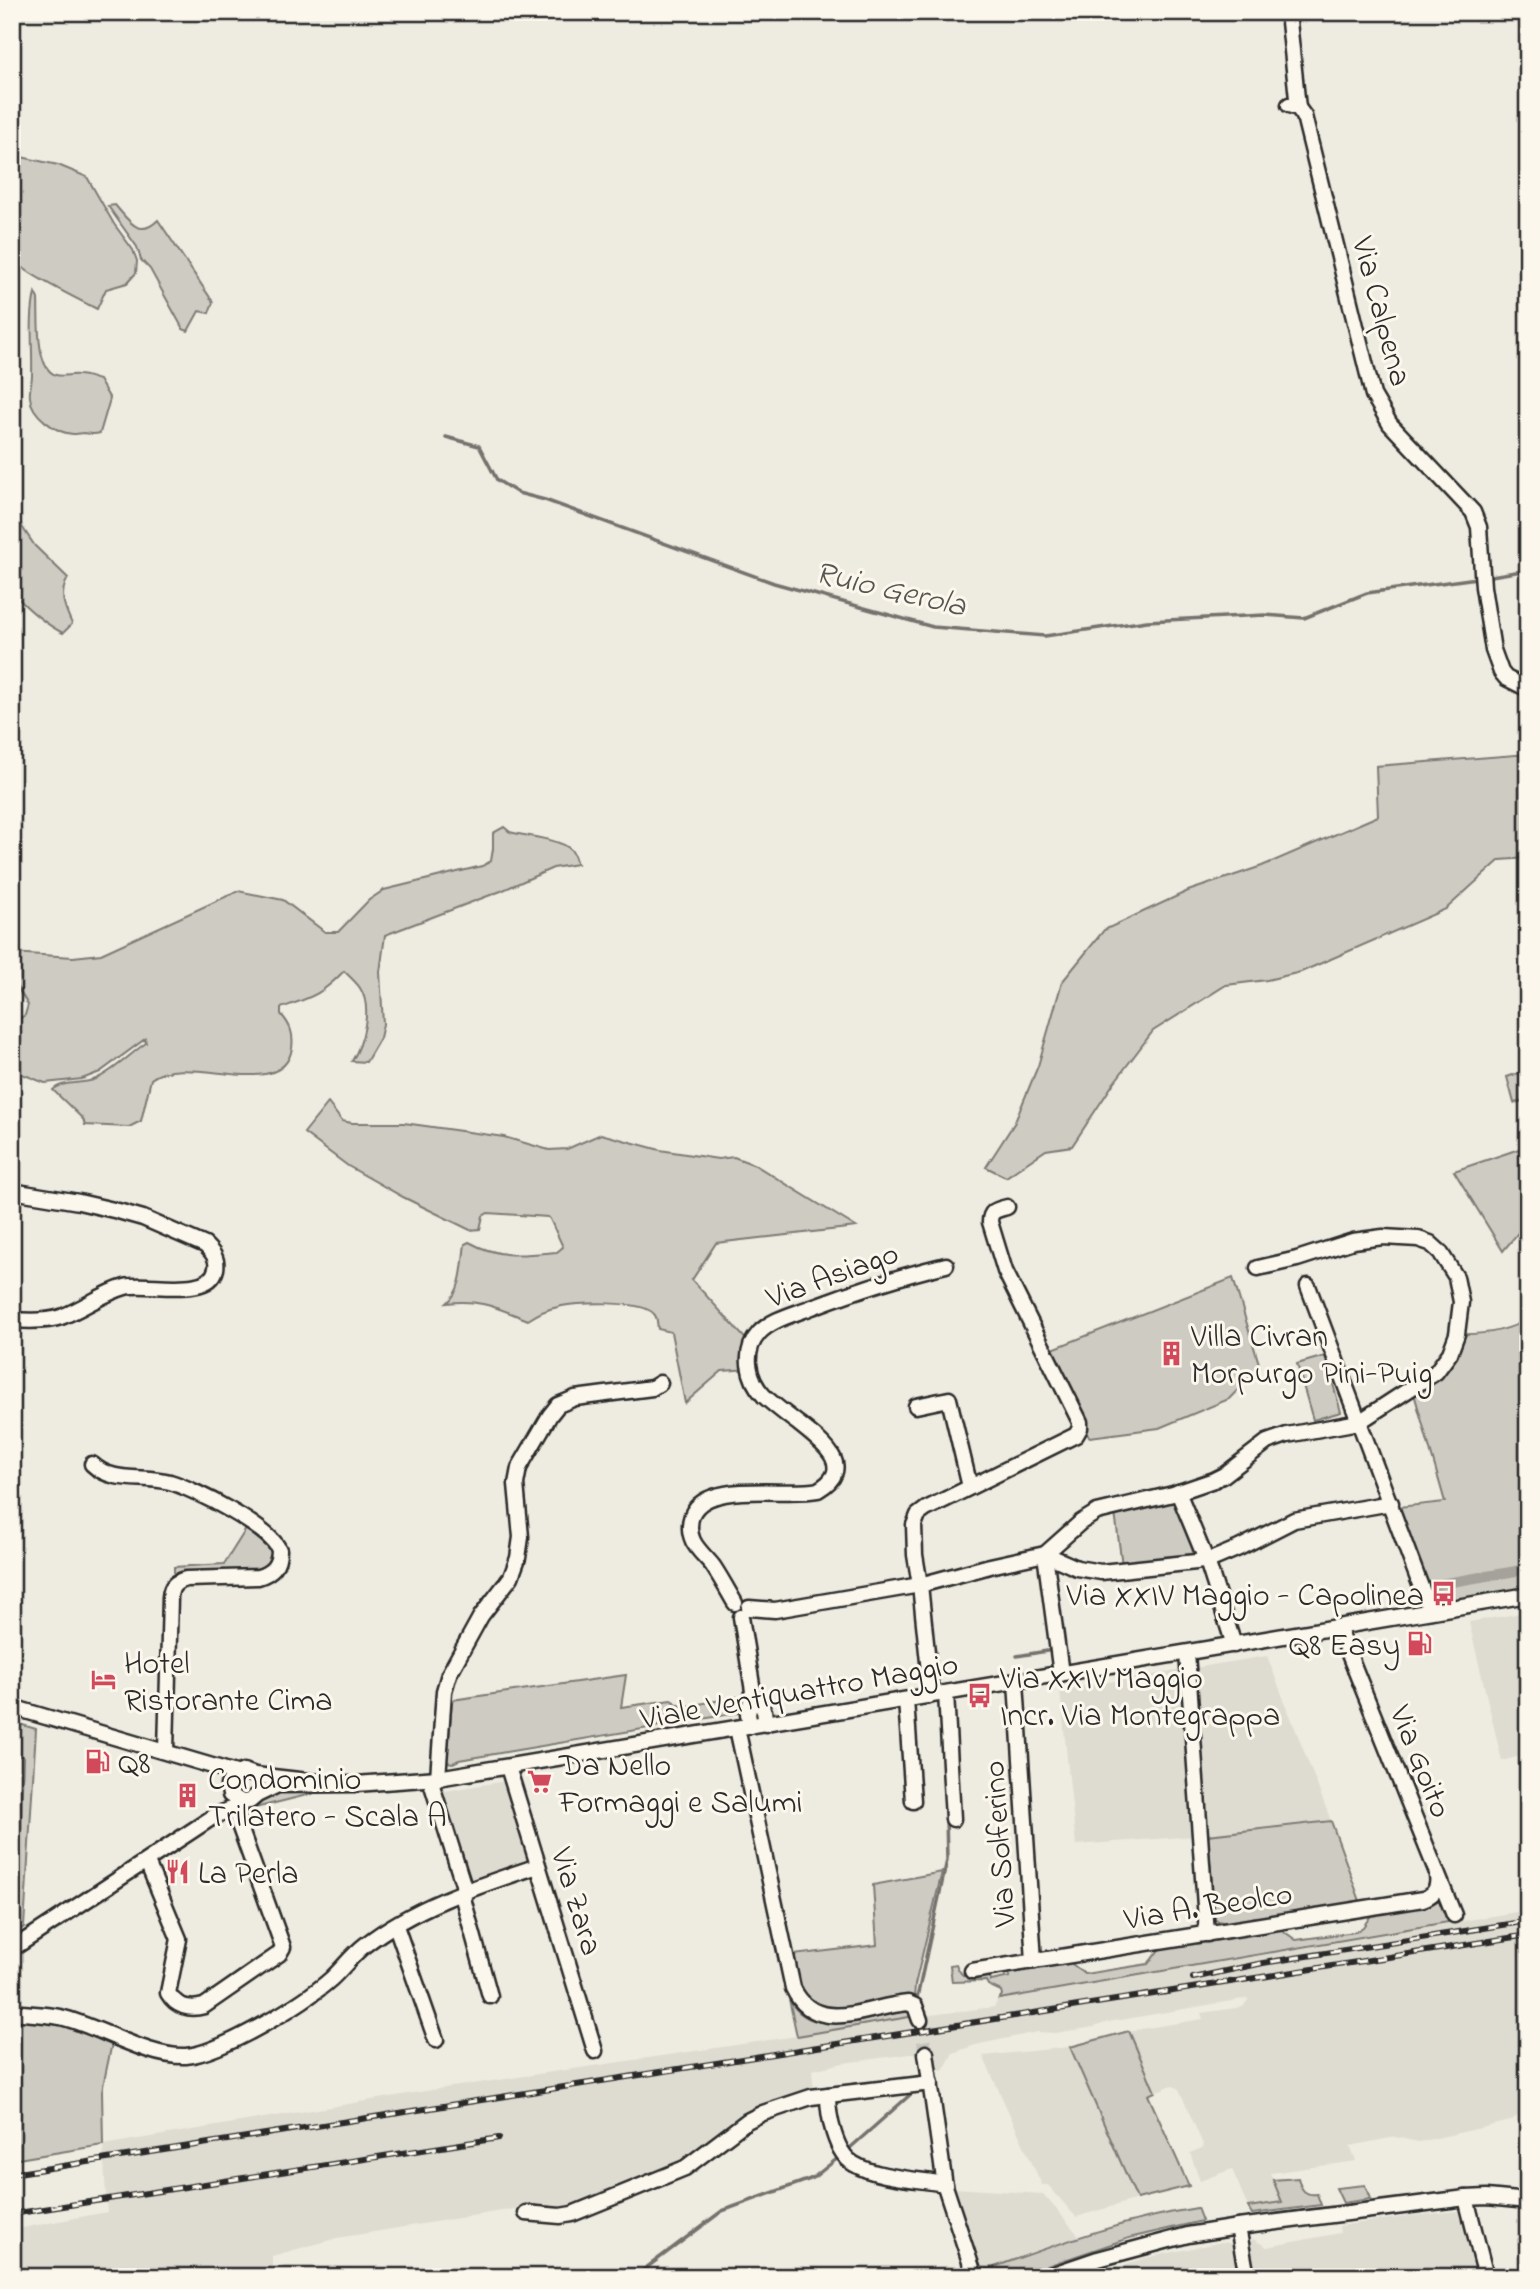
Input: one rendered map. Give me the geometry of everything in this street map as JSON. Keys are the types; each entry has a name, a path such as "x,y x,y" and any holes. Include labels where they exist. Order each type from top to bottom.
{"street":[{"name":"Via Calpena","path":"1288,12 1294,106 1304,116 1373,395 1390,424 1473,512 1479,527 1488,625 1501,672 1506,678 1528,689"},
{"path":"12,1191 99,1206 143,1219 205,1245 213,1252 216,1269 212,1277 195,1285 125,1286 59,1318 12,1321"},
{"path":"929,1696 930,1681 914,1538 914,1525 918,1515 1076,1434 1080,1428 1080,1422 1005,1270 990,1216 993,1211 1007,1207"},
{"path":"741,1610 775,1610 920,1585 1045,1554 1081,1522 1097,1512 1178,1492 1224,1475 1267,1441 1359,1422 1436,1372 1450,1353 1457,1334 1461,1302 1458,1284 1448,1263 1430,1243 1418,1239 1383,1237 1353,1241 1258,1268"},
{"name":"Via Asiago","path":"766,1724 764,1711 753,1691 741,1610 713,1566 698,1550 692,1539 690,1520 695,1508 714,1496 818,1490 829,1483 835,1461 825,1445 757,1388 749,1369 749,1358 757,1335 780,1320 854,1291 946,1265"},
{"path":"1308,1286 1430,1611"},
{"path":"490,1996 434,1779 444,1691 449,1674 481,1616 511,1577 518,1558 521,1537 516,1484 519,1468 550,1415 558,1405 575,1398 652,1388 660,1383"},
{"path":"916,1406 950,1399 970,1487"},
{"path":"92,1464 99,1471 121,1478 169,1482 194,1492 268,1535 279,1550 275,1566 265,1575 186,1579 174,1583 170,1597 166,1751"},
{"path":"1178,1492 1234,1645"},
{"path":"1045,1554 1077,1568 1101,1572 1205,1560 1239,1548 1294,1520 1391,1503"},
{"path":"1045,1554 1061,1674"},
{"name":"Viale Ventiquattro Maggio","path":"326,1783 356,1784 434,1779 1528,1595"},
{"name":"Via Goito","path":"1338,1627 1454,1916"},
{"path":"1187,1653 1207,1934"},
{"name":"Via Solferino","path":"1016,1682 1034,1961"},
{"name":"Via Asiago","path":"753,1691 744,1727 793,1988 797,1997 811,2010 830,2017 908,2003 915,2006 920,2020"},
{"path":"946,1693 953,1819"},
{"path":"906,1700 913,1801"},
{"path":"12,1707 199,1760 213,1768 235,1798 283,1947 279,1954 208,2004 199,2007 177,2004 170,1997 167,1988 179,1939 147,1862"},
{"name":"Via Zara","path":"508,1767 596,2051"},
{"path":"235,1798 244,1771 255,1775 326,1783"},
{"path":"12,1949 147,1862 213,1817 235,1798 260,1785 255,1775"},
{"path":"235,1798 278,1785 326,1783"},
{"path":"12,2012 60,2017 158,2051 185,2056 216,2048 274,2018 329,1980 364,1946 397,1926 463,1891 538,1866"},
{"name":"Via A. Beolco","path":"972,1970 1423,1899 1436,1890 1437,1876"},
{"path":"397,1926 436,2040"},
{"path":"926,2053 945,2184 975,2277"},
{"path":"526,2213 560,2216 685,2168 747,2121 801,2100 930,2083"},
{"path":"828,2095 829,2118 844,2152 852,2163 874,2172 945,2184"},
{"path":"1045,2277 1158,2242 1238,2227 1466,2197 1528,2201"},
{"path":"1466,2197 1486,2277"},
{"path":"1238,2227 1247,2277"}],"shaded area":[{"path":"12,155 58,165 87,177 114,224 133,250 137,261 136,273 127,283 106,289 97,309 42,280 18,263 12,241"},
{"path":"115,205 130,222 140,228 158,220 213,302 209,313 199,311 188,331 183,329 150,269 141,260 137,247 108,206"},
{"path":"35,293 38,299 41,353 49,371 59,376 81,375 99,380 110,399 100,433 66,433 46,422 31,404"},
{"path":"12,512 35,546 68,578 63,596 72,624 63,633 36,615 12,592"},
{"path":"1528,754 1528,858 1500,860 1446,909 1301,972 1226,985 1153,1031 1113,1084 1072,1146 1046,1150 1006,1177 986,1167 1015,1122 1038,1066 1062,982 1104,930 1188,891 1262,866 1378,816 1376,766"},
{"path":"504,827 510,832 550,840 565,846 572,852 577,864 553,868 501,891 385,935 380,972 383,1024 380,1038 366,1062 352,1061 365,1025 364,996 344,971 316,994 281,1008 281,1014 292,1034 292,1048 285,1064 271,1073 253,1075 187,1070 167,1072 151,1079 141,1121 129,1127 85,1125 83,1119 53,1090 62,1085 91,1081 103,1076 146,1043 145,1039 100,1072 82,1079 45,1083 12,1070 12,1023 25,1015 28,1005 12,979 12,953 73,957 101,954 238,891 283,900 325,932 338,932 369,900 384,890 482,866 491,861 493,833"},
{"path":"1528,1070 1528,1100 1514,1103 1507,1077"},
{"path":"328,1103 342,1121 404,1123 504,1137 549,1150 567,1149 601,1134 660,1150 718,1159 734,1157 755,1165 856,1227 716,1243 692,1280 752,1346 749,1369 722,1371 685,1403 671,1332 658,1329 657,1319 647,1309 608,1303 567,1305 550,1309 528,1320 479,1303 447,1303 459,1284 465,1244 469,1242 491,1251 512,1254 557,1252 563,1247 550,1219 488,1213 483,1216 480,1229 470,1230 403,1197 348,1166 304,1133"},
{"path":"1528,1146 1528,1221 1503,1251 1454,1171"},
{"path":"1233,1278 1260,1367 1229,1399 1159,1428 1090,1437 1080,1428 1045,1352"},
{"path":"1528,1319 1528,1595 1430,1611 1398,1507 1445,1502 1415,1397 1415,1386 1436,1372 1457,1334 1494,1332"},
{"path":"1325,1356 1341,1412 1313,1420 1297,1364"},
{"path":"1171,1501 1175,1504 1193,1550 1192,1555 1122,1565 1115,1513"},
{"path":"248,1526 274,1549 272,1561 261,1569 178,1575 174,1572 174,1567 224,1564"},
{"path":"1528,1612 1528,1754 1502,1761 1469,1622"},
{"path":"1267,1656 1331,1821 1208,1835 1076,1845 1060,1690"},
{"path":"626,1675 621,1707 671,1700 683,1707 737,1697 738,1713 447,1762 452,1700"},
{"path":"16,1723 36,1729 24,1927 12,1935 12,1851 20,1851 23,1756 14,1755"},
{"path":"506,1781 532,1864 467,1885 439,1792"},
{"path":"288,1789 319,1792 251,1809 272,1793"},
{"path":"1331,1821 1360,1901 1225,1923 1215,1920 1208,1835"},
{"path":"942,1872 914,1999 900,1997 838,2008 823,2006 811,2000 801,1987 793,1955 877,1945 873,1885"},
{"path":"1440,1894 1454,1921 999,1999 1001,1991 988,1985 986,1981 952,1982 950,1965 956,1964 965,1977 989,1975 991,1981 1010,1977 1008,1970 1068,1961 1085,1974 1148,1964 1162,1946 1279,1928 1296,1940 1355,1932 1363,1927 1372,1914 1431,1903"},
{"path":"1528,1910 1528,2154 1517,2116 1511,2121 1419,2142 1395,2137 1350,2146 1356,2161 1270,2173 1283,2202 1248,2207 1232,2169 1200,2181 1190,2153 1204,2147 1179,2089 1172,2085 1155,2092 1129,2031 1203,2019 1201,2013 1243,2007 1249,1998 1108,2022 1094,2027 1055,2033 1037,2032 975,2045 953,2053 943,2071 936,2068 932,2051 812,2070 814,2092 740,2113 741,2121 686,2163 569,2211 532,2206 337,2238 272,2256 272,2277 12,2277 12,2230 107,2212 103,2145 438,2089 797,2036 926,2014 994,2007 999,1999"},
{"path":"789,1999 799,2012 826,2023 858,2021 905,2011 912,2012 915,2016 797,2036"},
{"path":"12,2021 61,2024 112,2043 102,2091 103,2145 12,2160"},
{"path":"1129,2031 1155,2092 1148,2095 1189,2186 1137,2199 1070,2047"},
{"path":"1070,2047 1137,2199 1076,2217 1048,2185 1042,2185 983,2056"},
{"path":"1298,2178 1304,2191 1317,2194 1321,2205 1252,2214 1248,2207 1282,2202 1273,2180"},
{"path":"1365,2185 1370,2199 1343,2203 1336,2188"},
{"path":"954,2188 1043,2194 1080,2237 981,2272"},
{"path":"1197,2208 1202,2221 1129,2238 1015,2277 988,2277 986,2270 1064,2242 1143,2219"},
{"path":"1469,2210 1486,2277 1087,2277 1145,2258 1222,2242 1229,2243 1234,2248 1247,2246 1253,2239 1267,2247 1340,2233 1339,2226"}],"waterway":[{"name":"Ruio Gerola","path":"446,437 479,446 497,480 518,493 545,500 774,583 933,627 1045,636 1147,621 1265,615 1304,618 1367,593 1477,578"},
{"name":"Ruio Gerola","path":"1485,577 1528,570"},
{"path":"1428,1586 1528,1569"},
{"path":"1017,1656 1053,1650"},
{"path":"917,1998 947,1860 946,1816"},
{"path":"850,2148 911,2094"},
{"path":"634,2277 722,2211 813,2178 838,2158"}],"tunnel":[{"path":"920,2020 926,2053"}],"railway":[{"path":"1193,1978 1263,1963 1528,1921"},
{"path":"12,2174 1528,1935"},
{"path":"12,2214 499,2138"}],"place":[{"name":"Villa Civran Morpurgo Pini-Puig","path":"1171,1353"},
{"name":"Via XXIV Maggio - Capolinea","path":"1444,1594"},
{"name":"Q8 Easy","path":"1420,1644"},
{"name":"Hotel Ristorante Cima","path":"104,1680"},
{"name":"Via XXIV Maggio Incr. Via Montegrappa","path":"980,1695"},
{"name":"Q8","path":"98,1762"},
{"name":"Da Nello Formaggi e Salumi","path":"539,1782"},
{"name":"Condominio Trilatero - Scala A","path":"188,1796"},
{"name":"La Perla","path":"178,1872"}]}
